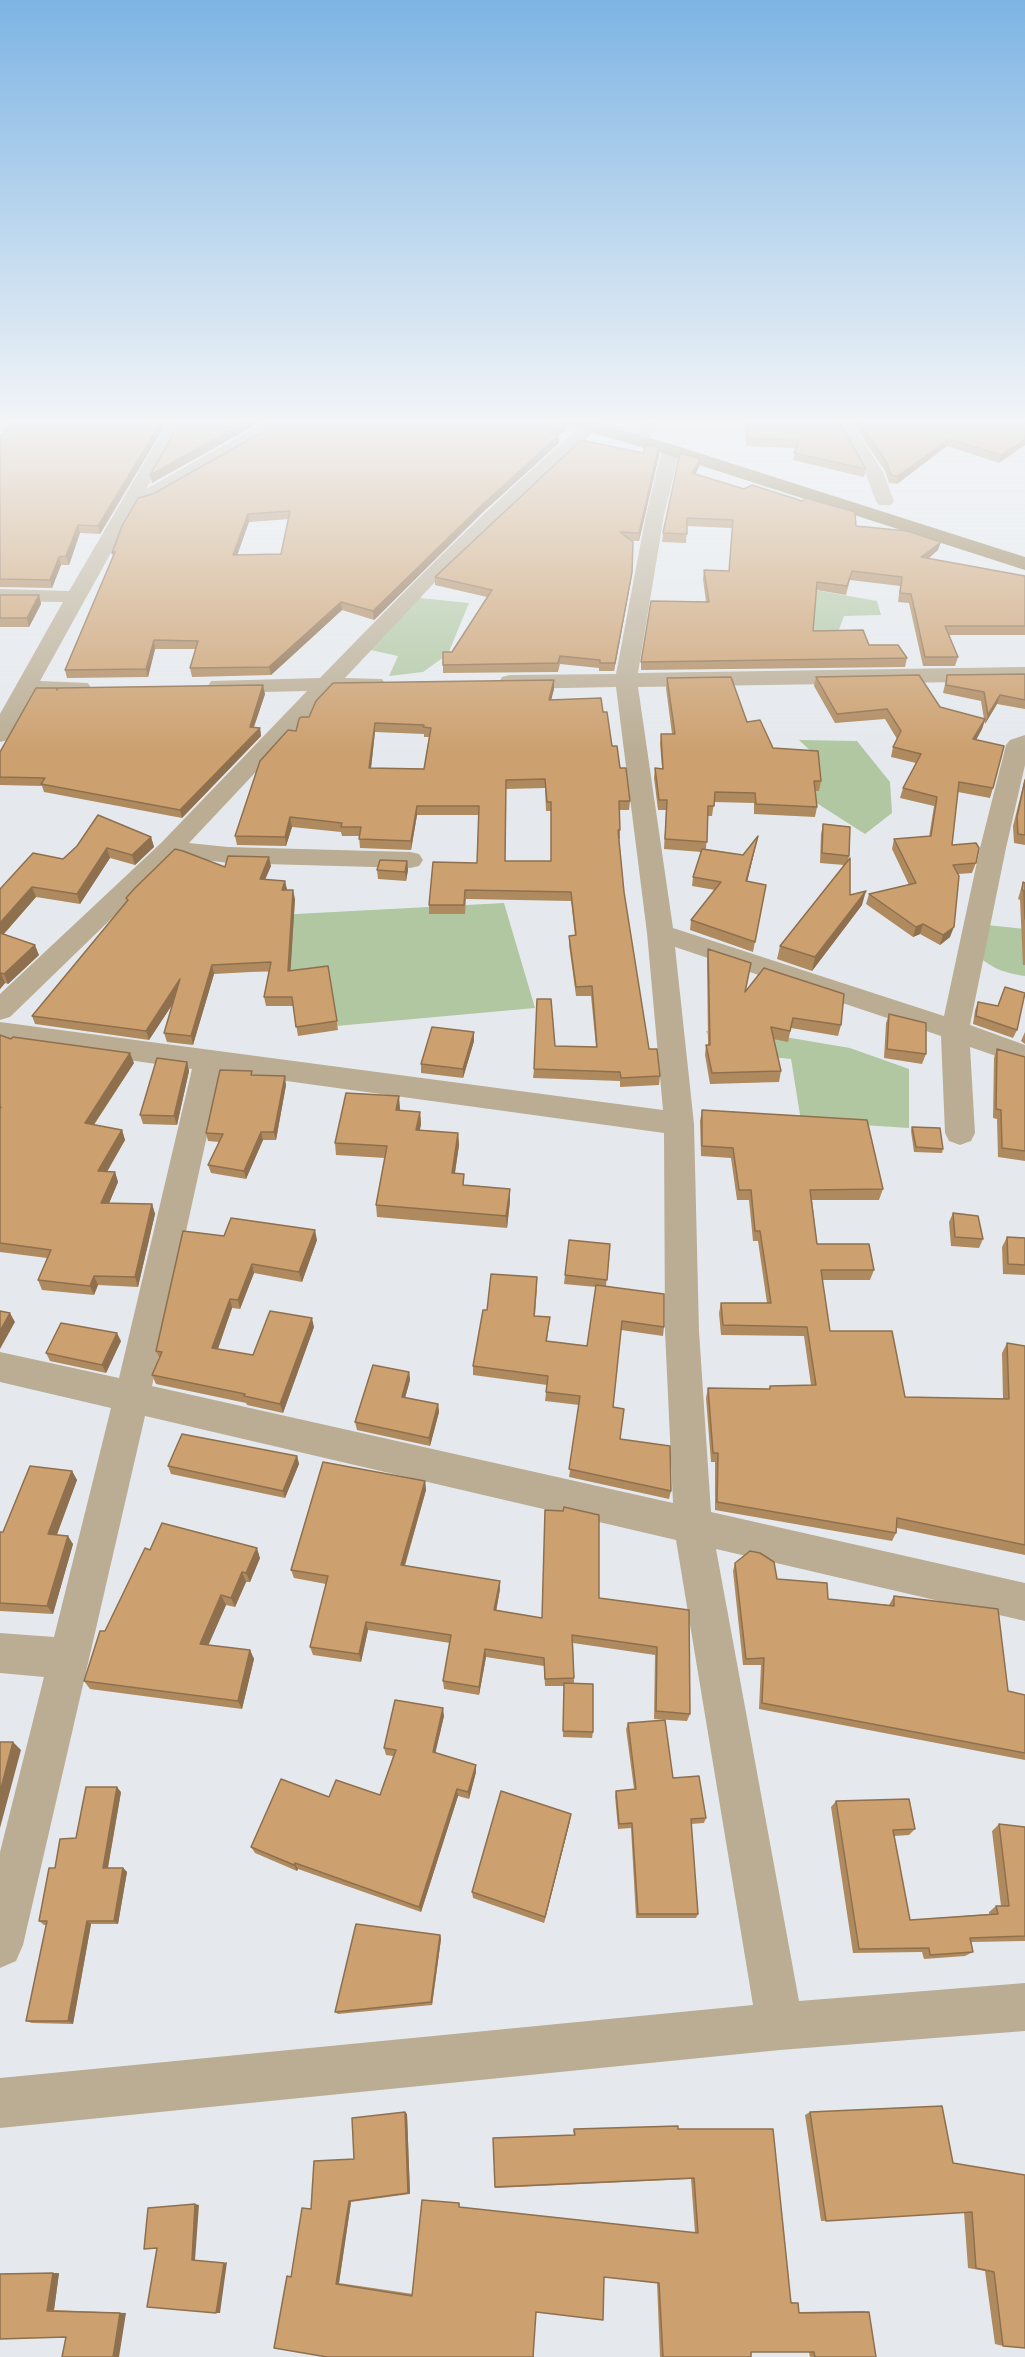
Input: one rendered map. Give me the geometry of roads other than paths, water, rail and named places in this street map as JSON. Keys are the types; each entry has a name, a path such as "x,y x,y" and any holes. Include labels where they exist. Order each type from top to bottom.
{"main road":[{"path":"926,532 1025,564"},
{"path":"984,532 1025,545"}],"street":[{"path":"0,735 13,690 99,532"},
{"path":"0,710 76,596 113,532"},
{"path":"0,1010 170,848 429,577 476,532"},
{"path":"652,532 626,680 660,933 679,1124 682,1331 693,1526 780,2026"},
{"path":"0,595 63,596"},
{"path":"494,682 1025,674"},
{"path":"200,687 399,684"},
{"path":"13,690 96,688"},
{"path":"960,1133 955,1030 1001,813 1018,745 1025,742"},
{"path":"170,848 228,855 410,860"},
{"path":"660,933 955,1030 1025,1056"},
{"path":"0,1032 679,1124"},
{"path":"0,1945 132,1397 209,1060"},
{"path":"0,1367 1025,1602"},
{"path":"0,1653 68,1659"},
{"path":"0,2103 780,2026 1025,2007"}]}
